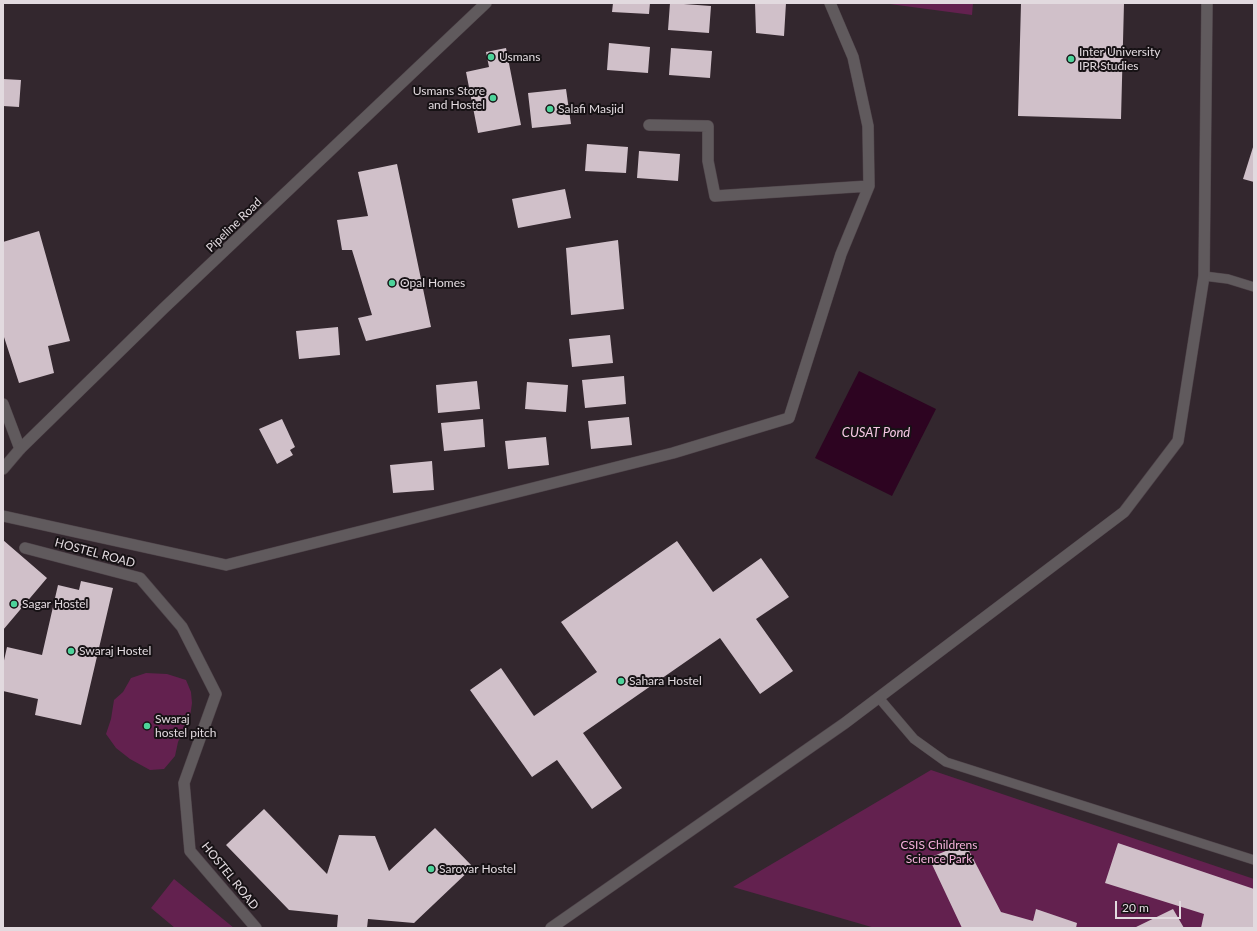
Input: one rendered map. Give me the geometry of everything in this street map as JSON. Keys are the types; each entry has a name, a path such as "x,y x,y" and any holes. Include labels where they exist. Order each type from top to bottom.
{"street":[{"name":"Pipeline Road","path":"3,469 20,449 164,309 486,3"},
{"path":"3,516 226,565 673,453 789,418 841,254 869,186 868,126 853,57 830,3"},
{"path":"551,928 812,746 1124,512 1178,441 1204,276 1207,3"},
{"path":"649,125 708,126 708,161 715,196 869,186"},
{"path":"3,404 20,449"},
{"name":"HOSTEL ROAD","path":"25,548 140,578 182,627 216,694 184,783 190,851 256,928"}],"lane":[{"path":"1204,276 1228,279 1254,287"},
{"path":"878,698 914,739 946,762 1254,860"}],"green space":[{"path":"882,3 973,3 972,15"},
{"name":"Swaraj hostel pitch","path":"146,673 167,674 186,680 191,692 192,703 190,717 178,742 175,756 164,769 150,770 130,759 116,748 106,734 111,719 114,700 123,692 131,678"},
{"name":"CSIS Childrens Science Park","path":"931,770 1254,879 1254,928 875,928 733,887"},
{"path":"174,879 234,928 175,928 151,908"}],"water":[{"name":"CUSAT Pond","path":"859,371 936,409 892,496 815,458"}],"building":[{"path":"613,3 650,3 649,14 612,12"},
{"path":"670,3 711,6 709,33 668,30"},
{"path":"755,3 786,3 784,36 756,33"},
{"name":"Inter University IPR Studies","path":"1021,3 1124,3 1121,119 1018,116"},
{"path":"609,43 650,47 648,73 607,70"},
{"name":"Usmans Store and Hostel","path":"506,48 521,125 478,133 466,72 489,67 486,52"},
{"path":"671,48 712,51 710,78 669,75"},
{"path":"3,79 21,80 19,107 3,106"},
{"name":"Salafi Masjid","path":"566,89 571,124 532,128 528,93"},
{"path":"587,144 628,147 626,173 585,171"},
{"path":"1254,144 1254,182 1243,179"},
{"path":"639,151 680,154 678,181 637,178"},
{"name":"Opal Homes","path":"397,164 431,327 366,341 358,318 372,315 352,250 342,250 337,220 368,216 358,172"},
{"path":"565,189 571,218 518,228 512,199"},
{"path":"39,231 70,341 48,346 54,373 19,383 3,334 3,242"},
{"path":"618,240 624,309 571,315 566,248"},
{"path":"338,327 340,355 299,359 296,331"},
{"path":"610,335 613,363 572,367 569,339"},
{"path":"624,376 626,404 585,408 582,380"},
{"path":"477,381 480,409 438,413 436,385"},
{"path":"527,382 568,385 566,412 525,409"},
{"path":"629,417 632,445 591,449 588,421"},
{"path":"282,419 295,447 290,450 293,455 277,464 259,429"},
{"path":"483,419 485,447 444,451 441,423"},
{"path":"546,437 549,465 508,469 505,441"},
{"path":"432,461 434,490 393,493 390,465"},
{"name":"Sagar Hostel","path":"3,540 47,578 3,630"},
{"name":"Sahara Hostel","path":"677,541 713,592 761,558 789,597 756,619 793,671 760,694 720,638 583,733 622,788 592,809 557,760 532,777 470,690 501,668 534,716 597,672 561,622"},
{"name":"Swaraj Hostel","path":"81,581 113,588 81,725 35,715 38,699 3,691 3,665 7,647 42,655 58,585 79,590"},
{"name":"Sarovar Hostel","path":"264,809 327,874 339,835 375,836 389,871 435,828 473,867 414,923 368,919 367,928 337,928 338,915 289,910 226,845"},
{"path":"965,843 1001,912 1033,921 1036,909 1077,923 1076,928 962,928 929,858"},
{"path":"1118,843 1254,889 1254,928 1201,928 1204,914 1105,883"},
{"path":"1173,909 1184,928 1134,928"}],"place":[{"name":"Usmans","path":"491,57"},
{"name":"Inter University IPR Studies","path":"1071,59"},
{"name":"Usmans Store and Hostel","path":"493,98"},
{"name":"Salafi Masjid","path":"550,109"},
{"name":"Opal Homes","path":"392,283"},
{"name":"Sagar Hostel","path":"14,604"},
{"name":"Swaraj Hostel","path":"71,651"},
{"name":"Sahara Hostel","path":"621,681"},
{"name":"Swaraj hostel pitch","path":"147,726"},
{"name":"Sarovar Hostel","path":"431,869"}]}
